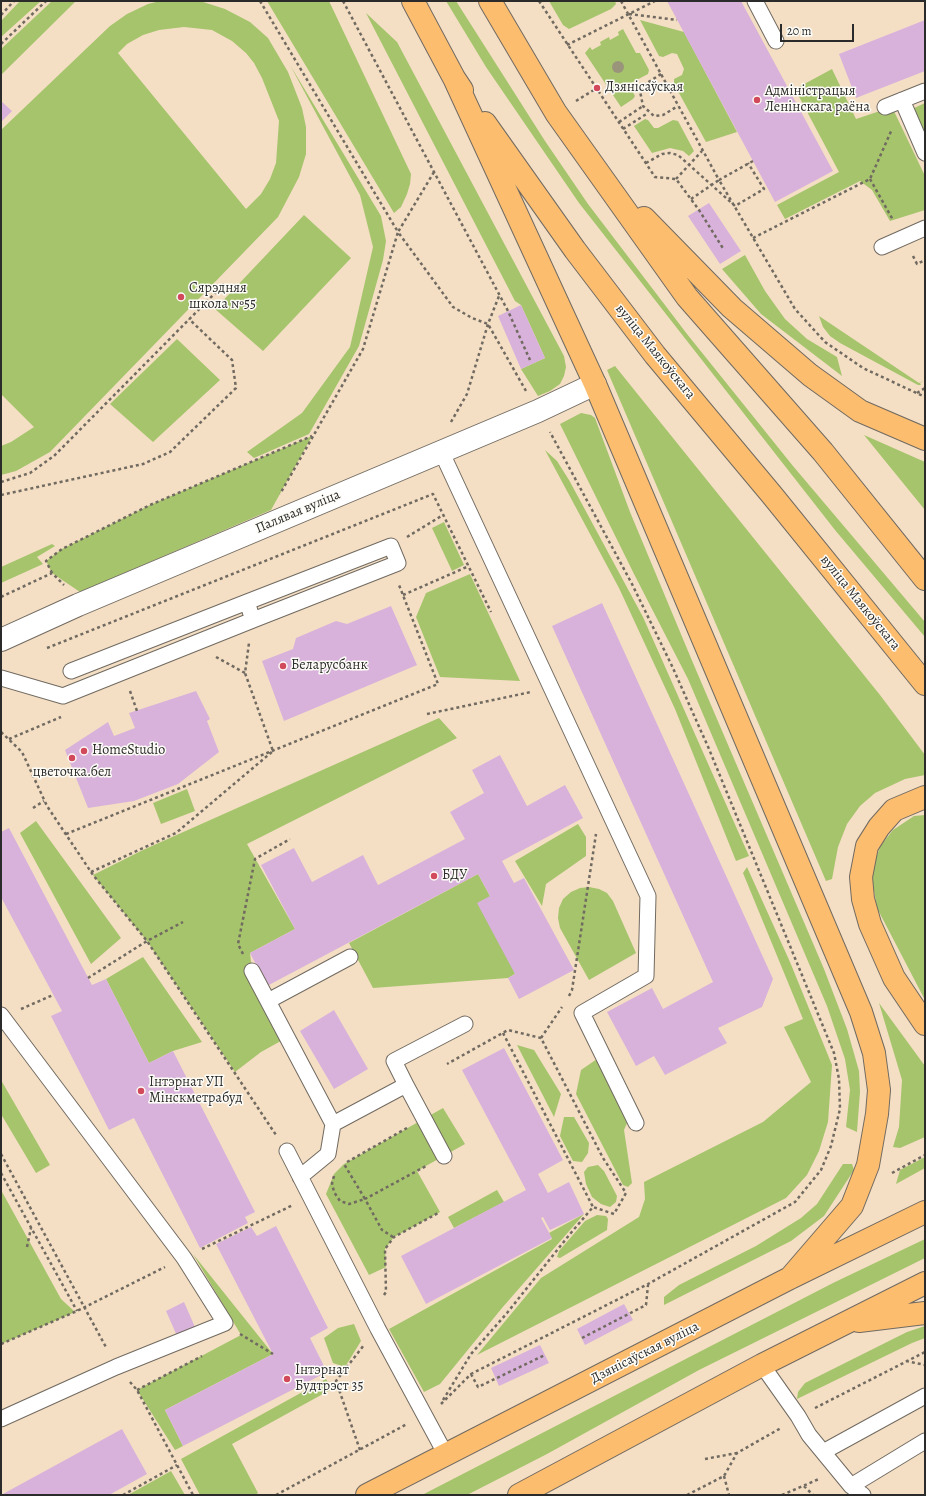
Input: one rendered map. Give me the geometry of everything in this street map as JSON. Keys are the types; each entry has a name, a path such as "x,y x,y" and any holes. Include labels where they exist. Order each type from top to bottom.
{"main road":[{"name":"вуліца Маякоўскага","path":"413,1 454,78 575,250 655,355 772,495 925,684"},
{"path":"490,1 556,113 687,297 823,452 925,579"},
{"path":"454,78 595,384 861,1012 874,1053 879,1090 877,1114 868,1165 852,1206 790,1278"},
{"path":"596,171 732,308 810,375 860,411 925,438"},
{"path":"925,797 894,810 879,827 867,846 861,877 863,899 870,924 894,978 925,1024"},
{"name":"Дзянісаўская вуліца","path":"367,1495 790,1278 925,1212"},
{"path":"519,1495 844,1322 925,1283"},
{"path":"844,1322 925,1313"}],"street":[{"name":"Палявая вуліца","path":"1,640 85,602 595,384"}],"lane":[{"path":"755,1 776,41"},
{"path":"885,107 903,102 925,91"},
{"path":"903,102 925,153"},
{"path":"882,247 925,228"},
{"path":"441,451 648,896 646,976 582,1013 636,1122"},
{"path":"1,678 63,696 398,563 391,546 71,671"},
{"path":"247,602 253,620"},
{"path":"268,1001 350,957"},
{"path":"252,971 333,1124 328,1154 300,1176"},
{"path":"1,1419 116,1366 225,1322 184,1258 2,1016"},
{"path":"444,1156 423,1119 394,1061 465,1024"},
{"path":"333,1124 406,1085"},
{"path":"287,1151 423,1416 446,1455"},
{"path":"762,1365 798,1416 809,1435 838,1471 857,1491 925,1441"},
{"path":"823,1452 925,1396"}],"path":[{"path":"1,15 14,1"},
{"path":"1,44 46,1"},
{"path":"260,1 398,232 453,307 472,318 488,324 528,395"},
{"path":"343,1 508,311 530,360"},
{"path":"539,1 655,177 676,179 691,199 724,250"},
{"path":"621,1 702,151 795,309 825,342 863,368 925,397"},
{"path":"567,45 655,1"},
{"path":"628,14 677,20"},
{"path":"661,74 644,84 640,91 643,106 654,116 662,115 678,106"},
{"path":"753,238 870,179 903,102"},
{"path":"619,122 643,106"},
{"path":"623,129 649,113"},
{"path":"676,179 702,151"},
{"path":"646,163 662,154 670,153 678,155 690,164 735,206"},
{"path":"691,199 719,180 753,161"},
{"path":"735,206 764,189 748,163"},
{"path":"279,496 363,349 398,232 434,172"},
{"path":"870,179 895,224"},
{"path":"910,250 917,264 925,260"},
{"path":"1,482 30,473 54,456 224,284"},
{"path":"448,426 467,394 488,324 499,296"},
{"path":"1,495 143,464 170,452 236,388 232,360 189,319"},
{"path":"917,393 925,388"},
{"path":"548,429 632,584 672,666 834,1053 839,1078 840,1108 831,1146 821,1170 795,1202 648,1284 471,1374 440,1405 472,1354 507,1313 548,1259 593,1207"},
{"path":"52,573 46,561 62,549 150,505 312,436"},
{"path":"40,650 433,494 493,615"},
{"path":"391,546 443,515"},
{"path":"66,834 438,684 391,565"},
{"path":"403,595 469,566"},
{"path":"250,638 245,673 273,751"},
{"path":"211,654 245,673"},
{"path":"527,685 534,699"},
{"path":"129,689 137,711"},
{"path":"427,714 531,692"},
{"path":"1,732 22,752 44,801 91,872 147,941 287,1151"},
{"path":"91,872 176,833 273,751"},
{"path":"33,808 44,801"},
{"path":"540,1038 572,990 597,826"},
{"path":"252,971 238,944 255,859 290,839"},
{"path":"88,978 147,941 183,922"},
{"path":"2,1016 54,995"},
{"path":"448,1064 508,1030 540,1038 603,1158 626,1193 614,1214 593,1207 503,1033"},
{"path":"339,1169 344,1164 423,1119"},
{"path":"1,1154 116,1366 137,1390 193,1495"},
{"path":"892,1173 925,1155"},
{"path":"334,1174 332,1183 334,1192 340,1201 349,1204 365,1199 444,1156"},
{"path":"344,1164 382,1230 393,1237"},
{"path":"1,1173 77,1311"},
{"path":"1,1344 77,1311 310,1196"},
{"path":"386,1292 385,1249 393,1237 440,1212"},
{"path":"27,1247 31,1228"},
{"path":"582,1338 646,1305 648,1284"},
{"path":"225,1322 242,1335 273,1354"},
{"path":"360,1450 336,1382 378,1329"},
{"path":"812,1409 925,1352"},
{"path":"471,1374 478,1388 545,1355"},
{"path":"905,1361 925,1365"},
{"path":"276,1495 423,1416"},
{"path":"705,1460 737,1453 782,1427"},
{"path":"687,1495 724,1476 737,1453"},
{"path":"123,1495 177,1465"},
{"path":"782,1495 838,1471"},
{"path":"724,1476 729,1495"},
{"path":"804,1486 813,1495"}],"green space":[{"path":"20,1 41,1 1,37 1,21"},
{"path":"52,1 76,1 1,75 1,49"},
{"path":"160,1 200,1 225,9 250,22 268,38 288,72 302,108 306,127 306,154 299,177 278,217 50,452 16,471 1,475 1,446 11,442 34,427 1,394 1,130 110,26 127,14 148,4","holes":["184,27 212,30 232,41 246,53 254,63 262,78 279,121 276,163 270,179 261,194 246,209 118,53 127,44 143,35 159,30"]},
{"path":"267,1 329,1 411,174 407,194 401,207 394,213"},
{"path":"446,1 456,1 545,141 588,204 687,334 793,466 925,622 925,637 835,530 579,203 486,67"},
{"path":"549,1 615,1 616,4 611,9 569,29 563,25"},
{"path":"366,13 397,42 564,356 566,367 564,376 560,384 550,391 538,396 521,369 545,358 521,305 515,301"},
{"path":"640,20 684,32 737,132 706,142 674,84 674,79 682,75 684,69 677,54 672,53 663,57 659,56"},
{"path":"623,29 636,53 640,53 649,70 648,74 631,83 630,87 635,96 621,107 585,53 590,47 592,50 601,45 600,42 609,37 610,40 619,35 618,32"},
{"path":"290,65 381,216 386,241 383,260 359,346 309,434 254,458 247,452 302,413 350,347 373,247 360,195"},
{"path":"832,69 856,119 892,107 925,176 925,210 890,221 872,190 860,181 785,219 777,205 839,172 795,89"},
{"path":"925,103 925,137 912,109"},
{"path":"645,119 648,120 654,128 658,128 673,120 678,121 694,151 689,156 683,151 670,148 652,153 634,126"},
{"path":"304,215 351,258 263,351 215,309"},
{"path":"745,255 765,291 785,319 807,339 837,357 842,376 761,314 722,269"},
{"path":"819,316 919,383 925,380 920,383 921,385 918,385 840,343 830,336 823,327"},
{"path":"177,339 220,380 153,442 110,404"},
{"path":"615,366 880,695 925,755 925,775 905,779 875,793 860,806 847,824 838,847 832,879 826,881 607,370"},
{"path":"581,413 591,415 595,418 630,512 824,969 847,1029 859,1071 860,1092 857,1132 846,1127 850,1090 845,1059 827,1006 688,679 560,424"},
{"path":"864,435 925,462 925,510"},
{"path":"312,436 271,510 80,592 52,573 46,561 62,549 150,505"},
{"path":"545,450 557,461 569,480 643,617 749,856 736,861 675,709 619,588"},
{"path":"444,522 464,565 452,571 432,528"},
{"path":"52,544 55,546 37,557 43,564 1,583 1,567"},
{"path":"470,574 520,681 440,677 416,617 426,593"},
{"path":"439,718 457,738 247,844 295,929 250,953 252,971 288,1037 261,1052 235,1072 147,941 93,875 143,850"},
{"path":"187,789 195,811 161,824 153,803"},
{"path":"925,815 925,1000 877,908 873,884 873,865 881,845 893,830 914,816"},
{"path":"36,821 121,938 91,964 20,833"},
{"path":"578,824 586,837 586,856 546,884 542,906 515,861"},
{"path":"747,867 790,962 832,1065 828,1122 819,1151 807,1175 786,1198 477,1355 541,1278 639,1217 645,1199 644,1182 763,1122 811,1082 784,1027 803,1019 743,873"},
{"path":"478,874 490,896 515,974 508,978 373,988 349,943"},
{"path":"589,887 599,889 607,893 613,901 636,953 589,980 560,928 558,918 559,908 563,899 571,892 580,888"},
{"path":"143,957 202,1042 173,1051 149,1063 106,979"},
{"path":"879,1003 925,1066 925,1137 900,1148 893,1147 899,1127 902,1080"},
{"path":"517,1045 534,1050 561,1094 554,1117"},
{"path":"597,1059 627,1123 624,1130 632,1183 628,1187 623,1185 576,1094 581,1070"},
{"path":"1,1080 50,1165 36,1173 1,1114"},
{"path":"443,1108 465,1144 417,1171 440,1212 394,1237 385,1249 386,1267 369,1275 326,1194 334,1174 344,1164"},
{"path":"564,1117 574,1117 589,1143 588,1153 582,1162 573,1161 560,1136"},
{"path":"925,1157 925,1168 896,1184 900,1170"},
{"path":"843,1164 852,1164 854,1170 824,1216 791,1241 664,1305 664,1297 679,1285 756,1246 801,1218 817,1204"},
{"path":"598,1165 604,1171 617,1196 616,1202 610,1207 601,1204 592,1197 586,1184 584,1172 588,1167"},
{"path":"1,1190 61,1299 75,1312 1,1344"},
{"path":"497,1190 504,1202 454,1228 448,1217"},
{"path":"584,1214 502,1308 440,1384 424,1392 389,1329 552,1239 549,1233"},
{"path":"597,1215 606,1216 608,1219 607,1230 560,1258 557,1257 559,1251 585,1221"},
{"path":"925,1239 925,1258 699,1370 547,1454 467,1495 422,1495 833,1283"},
{"path":"193,1254 273,1354 165,1410 183,1446 175,1450 137,1390 241,1335"},
{"path":"354,1324 361,1341 345,1367 333,1363 324,1338 338,1328"},
{"path":"925,1326 925,1338 797,1399 798,1392 805,1383 907,1332"},
{"path":"326,1379 332,1389 232,1444 258,1493 255,1495 200,1495 181,1459"},
{"path":"171,1471 185,1495 128,1495"}],"building":[{"name":"Адміністрацыя Ленінскага раёна","path":"667,1 741,1 833,171 775,202"},
{"path":"925,20 925,71 856,98 839,54"},
{"path":"1,101 12,111 1,122"},
{"path":"709,203 741,251 720,264 688,216"},
{"path":"521,305 545,358 521,369 498,316"},
{"path":"602,603 773,979 762,1007 718,1028 727,1043 665,1075 654,1056 636,1066 607,1012 652,988 663,1009 713,982 552,626"},
{"path":"391,606 417,665 284,721 262,661 293,649 296,638 336,621 347,624"},
{"path":"196,691 210,719 207,721 219,752 178,784 134,801 88,808 65,750 108,722 114,736 135,728 129,713"},
{"name":"БДУ","path":"500,755 527,806 565,785 583,818 502,861 514,883 524,878 574,970 519,999 508,978 515,974 477,903 490,896 478,874 267,986 250,953 295,929 261,865 294,848 312,882 363,855 378,885 465,839 450,812 484,793 472,770"},
{"name":"Інтэрнат УП Мінскметрабуд","path":"9,828 92,985 106,979 149,1063 173,1051 255,1212 245,1217 248,1223 200,1248 134,1118 109,1130 51,1016 62,1011 1,897 1,832"},
{"path":"334,1010 368,1069 334,1089 300,1031"},
{"path":"504,1048 563,1160 538,1174 548,1193 569,1182 584,1214 550,1230 543,1217 541,1218 552,1238 426,1304 401,1256 526,1190 462,1070"},
{"path":"276,1226 328,1328 310,1338 327,1372 183,1446 165,1410 273,1354 216,1244 251,1227 257,1236"},
{"path":"184,1302 195,1327 177,1336 166,1311"},
{"path":"624,1304 633,1320 585,1345 577,1329"},
{"path":"540,1345 549,1363 499,1386 491,1368"},
{"path":"122,1429 147,1474 109,1495 1,1495"}],"place":[{"name":"Дзянісаўская","path":"597,88"},
{"name":"Адміністрацыя Ленінскага раёна","path":"757,100"},
{"name":"Сярэдняя школа №55","path":"181,297"},
{"name":"Беларусбанк","path":"283,666"},
{"name":"HomeStudio","path":"84,751"},
{"name":"цветочка.бел","path":"72,758"},
{"name":"БДУ","path":"434,876"},
{"name":"Інтэрнат УП Мінскметрабуд","path":"141,1091"},
{"name":"Інтэрнат Будтрэст 35","path":"287,1379"}]}
